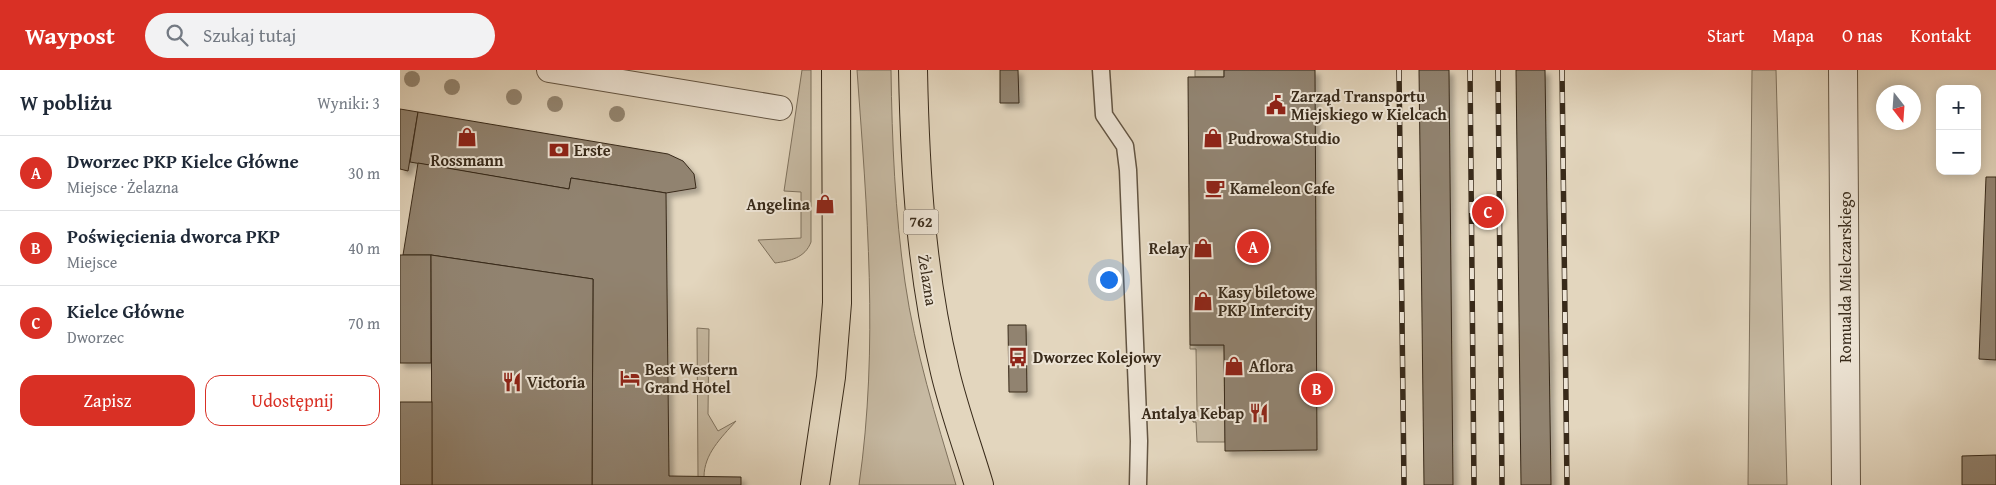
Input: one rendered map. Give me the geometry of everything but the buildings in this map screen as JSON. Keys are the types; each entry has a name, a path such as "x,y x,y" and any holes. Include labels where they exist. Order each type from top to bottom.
{"main road":[{"path":"815,485 831,377 837,303 836,70"},
{"name":"Żelazna","path":"913,70 914,136 924,268 945,373 979,485"}],"street":[{"path":"549,70 780,108"},
{"name":"Romualda Mielczarskiego","path":"1843,70 1846,485"}],"lane":[{"path":"1101,70 1104,115 1120,138 1127,158 1139,441 1138,485"}],"shaded area":[{"path":"802,70 811,70 811,242 805,252 796,258 775,263 758,240 801,238 801,192 784,191"},
{"path":"857,70 891,70 892,123 899,230 909,308 920,359 956,485 859,485 869,381 870,329 867,226"},
{"path":"1195,70 1224,70 1224,77 1195,77"},
{"path":"1752,70 1776,70 1787,485 1748,485"},
{"path":"697,328 709,329 708,414 718,431 736,421 719,440 710,454 704,477 698,477"},
{"path":"1190,345 1224,345 1225,442 1197,442 1196,422 1193,422 1193,412 1197,412 1196,349 1190,349"}],"railway":[{"path":"1399,70 1404,485"},
{"path":"1470,70 1474,485"},
{"path":"1498,70 1502,485"},
{"path":"1562,70 1567,485"}],"place":[{"name":"Zarząd Transportu Miejskiego w Kielcach","path":"1276,105"},
{"name":"Rossmann","path":"467,137"},
{"name":"Pudrowa Studio","path":"1213,138"},
{"name":"Erste","path":"559,150"},
{"name":"Kameleon Cafe","path":"1215,188"},
{"name":"Angelina","path":"825,204"},
{"name":"Kielce Główne","path":"1488,212"},
{"name":"Dworzec PKP Kielce Główne","path":"1253,247"},
{"name":"Relay","path":"1203,248"},
{"name":"Kasy biletowe PKP Intercity","path":"1203,301"},
{"name":"Dworzec Kolejowy","path":"1018,357"},
{"name":"Aflora","path":"1234,366"},
{"name":"Best Western Grand Hotel","path":"630,378"},
{"name":"Victoria","path":"512,382"},
{"name":"Poświęcienia dworca PKP","path":"1317,389"},
{"name":"Antalya Kebap","path":"1259,413"}]}
